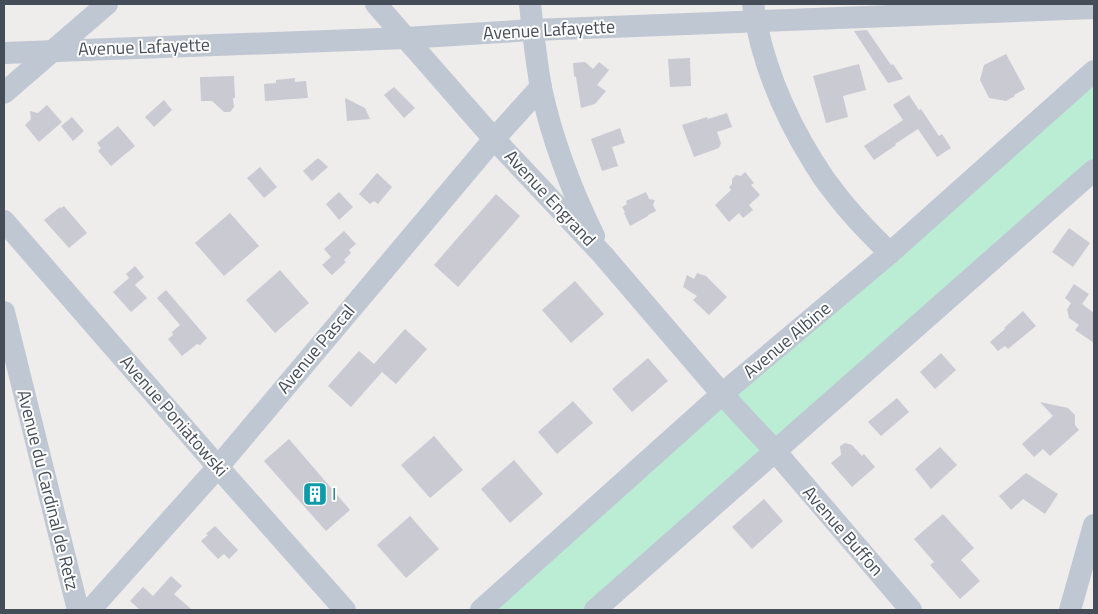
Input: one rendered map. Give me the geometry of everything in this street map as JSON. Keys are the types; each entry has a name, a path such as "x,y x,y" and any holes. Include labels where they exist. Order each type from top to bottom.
{"street":[{"path":"4,93 106,4"},
{"name":"Avenue Engrand","path":"376,4 494,139 603,255 722,394 775,452"},
{"path":"530,4 541,87 555,140 573,190 603,255"},
{"name":"Avenue Lafayette","path":"4,52 406,38 754,13 1094,8"},
{"path":"754,13 773,81 799,138 828,184 860,224 890,253"},
{"name":"Avenue Albine","path":"481,610 722,394 890,253 1094,71"},
{"name":"Avenue Pascal","path":"90,610 218,467 494,139 541,87"},
{"path":"595,610 1094,170"},
{"name":"Avenue Poniatowski","path":"4,221 345,610"},
{"name":"Avenue du Cardinal de Retz","path":"4,312 78,610"},
{"name":"Avenue Buffon","path":"775,452 911,610"},
{"path":"1070,610 1094,525"}],"green space":[{"path":"1094,79 1094,162 585,610 491,610"}],"building":[{"path":"867,30 903,79 888,83 854,31"},
{"path":"1006,54 1025,89 1006,101 989,98 980,80 984,65"},
{"path":"690,58 691,86 670,87 668,59"},
{"path":"585,62 593,69 599,62 609,70 597,85 606,91 595,104 581,108 573,63"},
{"path":"859,64 866,90 843,96 848,117 826,123 813,76"},
{"path":"234,76 234,107 230,112 224,112 212,101 201,101 200,77"},
{"path":"295,78 295,82 306,81 308,98 265,101 264,84 276,83 276,80"},
{"path":"394,87 415,108 404,118 384,95"},
{"path":"909,95 939,136 942,134 951,148 937,157 918,129 874,160 864,146 903,120 893,105"},
{"path":"345,98 365,108 370,119 347,121"},
{"path":"164,100 172,110 154,127 145,117"},
{"path":"47,105 62,122 39,142 25,125 31,119 30,111 38,113"},
{"path":"727,113 732,127 717,132 721,143 719,148 694,157 682,125"},
{"path":"72,117 84,131 73,141 61,126"},
{"path":"118,126 135,146 111,166 98,151 101,148 97,143"},
{"path":"620,128 625,143 612,147 618,166 602,171 591,139"},
{"path":"318,158 328,167 312,181 303,171"},
{"path":"260,167 277,187 264,198 247,178"},
{"path":"745,172 754,183 751,185 760,195 749,205 753,210 743,218 739,213 729,222 715,205 731,190 729,187 732,184 732,179 736,175 741,176"},
{"path":"377,173 392,187 378,204 374,201 370,204 359,194"},
{"path":"339,192 353,207 339,220 326,204"},
{"path":"646,192 649,199 655,200 653,205 656,211 630,226 622,207 627,204 626,201"},
{"path":"496,194 520,216 458,287 434,265"},
{"path":"64,206 87,233 69,248 44,220"},
{"path":"230,213 259,246 224,276 195,243"},
{"path":"1069,228 1090,243 1073,267 1052,252"},
{"path":"344,231 356,244 349,250 351,253 344,260 346,262 332,275 322,265 331,257 324,249"},
{"path":"135,266 144,277 135,285 147,298 131,312 113,292 129,278 126,274"},
{"path":"280,270 309,303 275,333 246,300"},
{"path":"697,273 706,276 727,297 709,315 693,300 697,296 683,287 687,275 694,279"},
{"path":"575,281 604,314 571,343 542,310"},
{"path":"1074,284 1089,294 1082,304 1094,313 1094,343 1075,330 1079,325 1069,318 1067,310 1071,303 1065,298"},
{"path":"166,290 207,338 200,345 197,344 182,356 168,339 173,335 172,332 180,325 157,298"},
{"path":"1023,311 1036,326 1008,349 1005,346 998,351 990,342"},
{"path":"405,329 427,349 396,384 382,372 351,407 328,386 359,351 374,364"},
{"path":"941,353 956,370 935,389 920,372"},
{"path":"648,358 668,381 632,412 612,389"},
{"path":"897,398 909,412 881,436 868,422"},
{"path":"573,401 593,423 557,454 538,432"},
{"path":"1040,402 1068,408 1075,415 1075,425 1079,430 1050,456 1043,449 1034,457 1022,444 1053,416"},
{"path":"434,436 463,470 430,498 401,465"},
{"name":"I","path":"289,439 350,510 326,531 264,461"},
{"path":"845,443 852,445 862,456 864,454 875,467 852,487 831,463 841,455 840,446"},
{"path":"940,447 957,465 931,489 915,469"},
{"path":"514,460 543,494 510,523 481,489"},
{"path":"1026,473 1058,494 1045,514 1023,499 1011,510 999,496"},
{"path":"764,499 783,521 752,549 732,527"},
{"path":"943,514 974,548 961,560 980,581 960,599 930,565 934,562 914,539"},
{"path":"410,516 439,549 406,578 377,545"},
{"path":"215,526 238,550 229,559 224,554 218,559 201,541"},
{"path":"171,576 182,586 174,594 192,610 140,610 130,601 143,587 153,596"}],"place":[{"name":"I","path":"315,494"}]}
